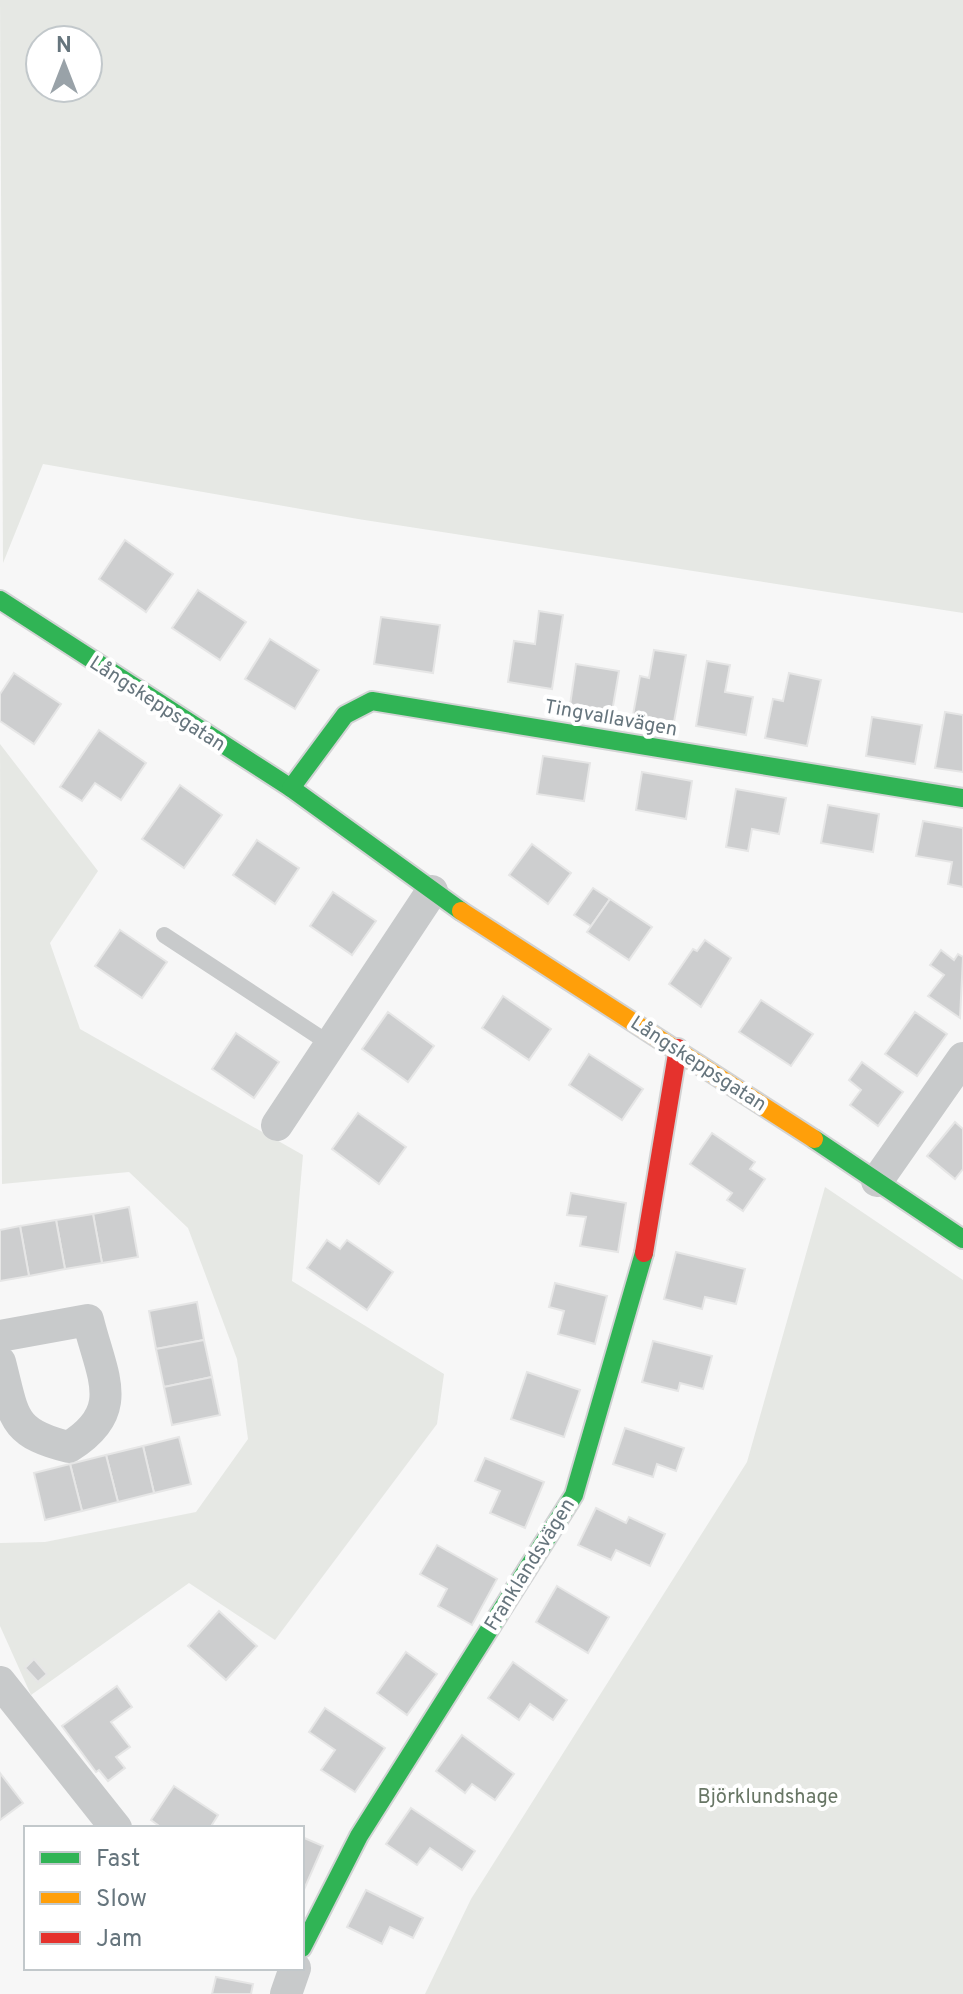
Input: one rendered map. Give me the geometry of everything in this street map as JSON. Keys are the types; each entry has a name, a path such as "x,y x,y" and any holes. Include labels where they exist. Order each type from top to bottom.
{"street":[{"name":"Långskeppsgatan","path":"0,600 291,788 432,891 678,1048 963,1239"},
{"name":"Tingvallavägen","path":"291,788 345,715 372,701 963,798"},
{"path":"277,1125 432,891"},
{"name":"Franklandsvägen","path":"304,1944 359,1836 574,1495 646,1245 678,1048"},
{"path":"877,1181 963,1058"},
{"path":"0,1336 88,1320 108,1402 94,1432 69,1447 39,1440 16,1420 0,1362"},
{"path":"0,1682 114,1826"},
{"path":"286,1994 294,1970"}],"lane":[{"path":"164,935 330,1044"}],"green space":[{"path":"0,0 963,0 963,613 358,519 43,464 3,563"},
{"path":"0,744 98,871 50,943 80,1029 303,1155 292,1281 444,1374 437,1424 275,1640 189,1583 31,1695 0,1626 0,1543 45,1542 196,1512 248,1439 237,1359 188,1228 129,1172 2,1184"},
{"name":"Björklundshage","path":"825,1187 963,1280 963,1994 425,1994 471,1899 747,1462"}],"building":[{"path":"125,540 173,574 146,612 99,579"},
{"path":"198,590 246,622 220,660 172,628"},
{"path":"539,611 563,615 552,689 508,682 514,641 535,644"},
{"path":"381,617 440,625 433,673 374,664"},
{"path":"270,639 319,670 295,709 245,679"},
{"path":"654,650 686,655 674,722 633,715 640,676 649,678"},
{"path":"707,661 730,665 725,692 753,697 746,735 696,726"},
{"path":"576,664 619,671 612,712 570,705"},
{"path":"14,673 61,704 34,744 0,721 0,694"},
{"path":"789,673 821,680 807,746 765,738 773,699 783,701"},
{"path":"945,712 963,715 963,772 935,768"},
{"path":"872,717 922,725 915,764 866,756"},
{"path":"99,730 146,763 121,800 95,783 82,801 60,787"},
{"path":"543,756 590,763 584,801 537,794"},
{"path":"642,772 692,781 686,819 636,810"},
{"path":"180,785 222,815 184,868 142,839"},
{"path":"736,789 786,798 779,834 752,829 748,851 726,847"},
{"path":"828,805 879,814 873,852 821,843"},
{"path":"923,821 963,828 963,887 948,884 952,862 916,856"},
{"path":"257,840 299,868 275,904 233,875"},
{"path":"532,844 571,873 548,904 509,875"},
{"path":"593,888 610,899 591,926 574,915"},
{"path":"333,892 376,921 352,955 310,926"},
{"path":"610,899 652,927 629,960 587,932"},
{"path":"120,930 167,962 142,998 95,966"},
{"path":"705,940 731,958 701,1007 669,984 693,949 697,951"},
{"path":"941,950 954,960 958,954 963,957 960,1018 928,996 944,975 930,965"},
{"path":"503,996 551,1029 529,1060 482,1028"},
{"path":"761,1000 813,1034 791,1066 739,1032"},
{"path":"388,1012 434,1046 408,1082 362,1049"},
{"path":"915,1012 947,1034 917,1076 885,1054"},
{"path":"236,1033 279,1062 254,1098 212,1069"},
{"path":"589,1054 643,1089 622,1120 569,1085"},
{"path":"862,1062 903,1092 878,1126 850,1105 861,1090 849,1080"},
{"path":"358,1113 406,1147 379,1184 332,1149"},
{"path":"955,1122 963,1129 963,1169 955,1179 927,1156"},
{"path":"712,1133 755,1162 750,1169 765,1179 743,1211 727,1200 732,1193 690,1164"},
{"path":"571,1193 626,1203 618,1252 580,1246 586,1217 567,1215"},
{"path":"129,1207 138,1257 102,1263 93,1214"},
{"path":"93,1214 102,1263 65,1269 56,1220"},
{"path":"56,1220 65,1269 29,1276 20,1226"},
{"path":"20,1226 29,1276 0,1281 0,1230"},
{"path":"327,1240 340,1249 347,1240 393,1272 367,1310 307,1268"},
{"path":"676,1252 745,1269 736,1304 705,1297 702,1309 664,1299"},
{"path":"555,1283 607,1296 595,1344 558,1334 564,1311 549,1307"},
{"path":"197,1302 204,1340 156,1349 149,1311"},
{"path":"204,1340 212,1377 164,1387 156,1349"},
{"path":"653,1341 712,1356 703,1389 680,1383 678,1391 642,1382"},
{"path":"527,1372 580,1390 564,1437 511,1419"},
{"path":"212,1377 220,1415 172,1425 164,1387"},
{"path":"625,1428 684,1448 676,1471 657,1464 653,1477 613,1464"},
{"path":"179,1437 191,1484 154,1493 143,1446"},
{"path":"143,1446 154,1493 118,1502 106,1455"},
{"path":"106,1455 118,1502 82,1511 70,1464"},
{"path":"485,1458 544,1482 525,1528 490,1513 500,1491 475,1481"},
{"path":"70,1464 82,1511 45,1520 34,1473"},
{"path":"596,1508 626,1523 629,1517 665,1534 650,1566 616,1550 611,1560 578,1545"},
{"path":"437,1545 497,1579 472,1625 438,1606 447,1589 420,1574"},
{"path":"557,1586 609,1617 588,1653 536,1622"},
{"path":"219,1611 257,1646 226,1680 188,1646"},
{"path":"406,1652 437,1674 407,1715 377,1693"},
{"path":"34,1659 47,1674 38,1682 25,1668"},
{"path":"513,1662 567,1700 553,1720 530,1704 519,1720 488,1698"},
{"path":"117,1686 132,1707 111,1722 130,1747 116,1757 125,1768 108,1781 99,1770 96,1772 62,1726"},
{"path":"325,1708 385,1748 355,1792 321,1770 335,1750 309,1732"},
{"path":"462,1735 514,1774 495,1800 472,1784 465,1793 436,1771"},
{"path":"0,1773 23,1803 0,1820"},
{"path":"174,1786 218,1815 211,1826 159,1826 151,1820"},
{"path":"411,1808 475,1851 462,1870 430,1848 417,1865 386,1844"},
{"path":"304,1838 323,1846 304,1889"},
{"path":"366,1890 423,1918 413,1938 390,1927 382,1944 347,1927"},
{"path":"216,1977 253,1984 251,1994 212,1994"}],"traffic: fast":[{"path":"0,600 291,788 461,911"},
{"path":"291,788 345,715 372,701 963,798"},
{"path":"814,1139 963,1239"},
{"path":"304,1944 359,1836 574,1495 644,1253"}],"traffic: slow":[{"path":"461,911 814,1139"}],"traffic: jam":[{"path":"644,1253 678,1048"}]}
